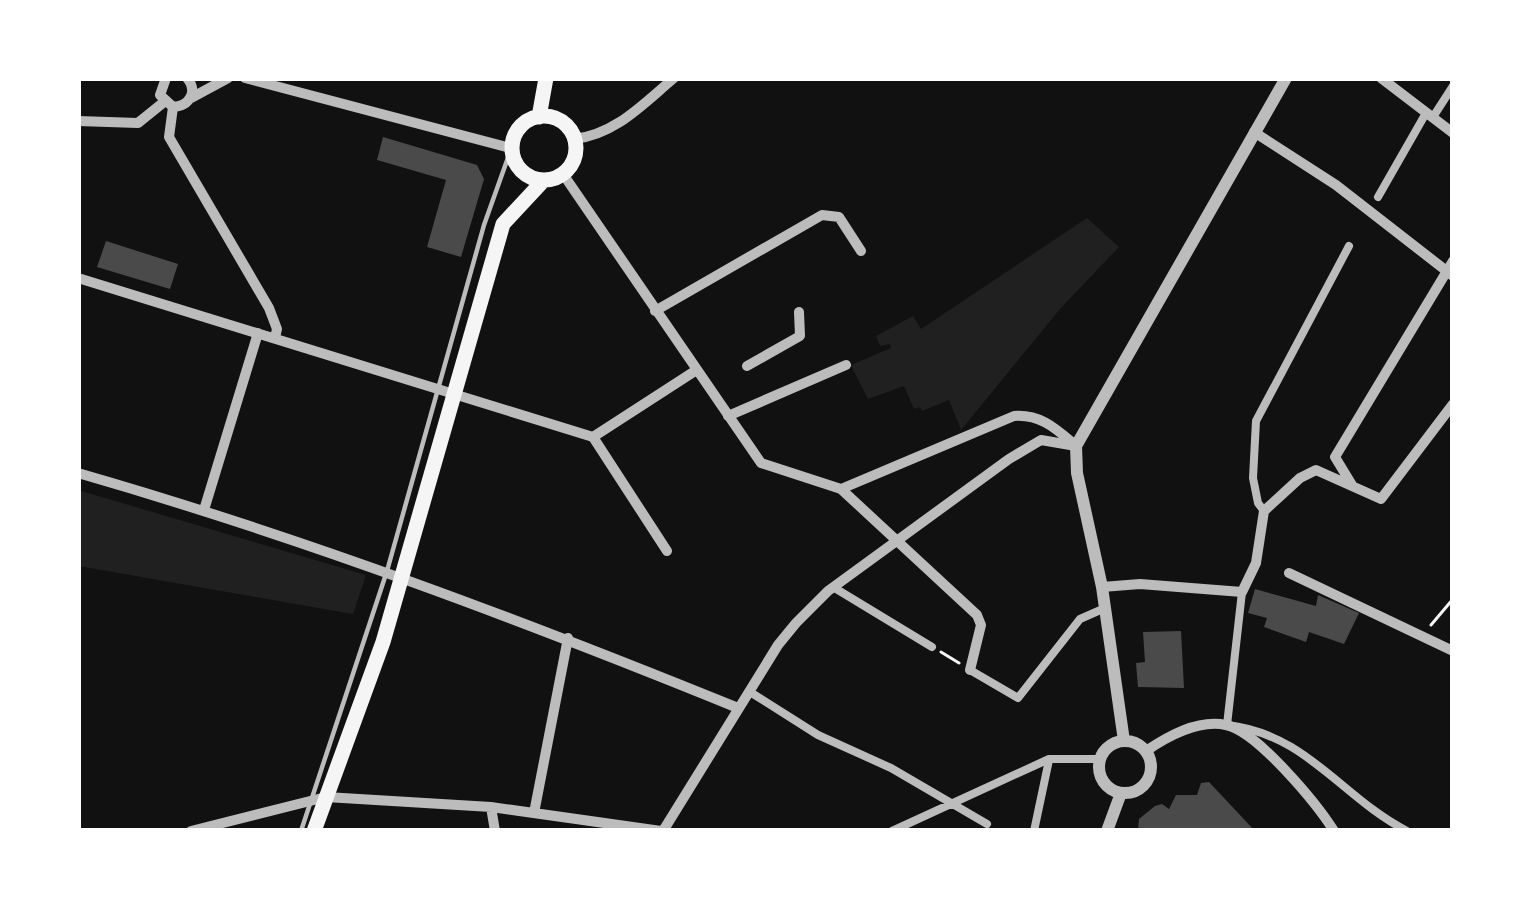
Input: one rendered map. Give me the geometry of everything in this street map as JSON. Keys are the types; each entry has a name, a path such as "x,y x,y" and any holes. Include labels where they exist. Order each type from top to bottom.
{"main road":[{"path":"539,117 547,78"},
{"path":"314,831 319,798 383,642 393,573 445,394 503,224 544,180 563,174 574,158 574,139 559,120 539,117 519,128 510,150 522,171 544,180"}],"street":[{"path":"166,78 160,89 169,104 169,136 269,308 277,329 274,338"},
{"path":"187,78 191,98"},
{"path":"78,121 138,123 169,104 184,105 228,78"},
{"path":"245,78 510,150"},
{"path":"574,139 616,125 674,78"},
{"path":"1124,742 1076,446 1286,78"},
{"path":"1381,78 1453,133"},
{"path":"1378,197 1453,86"},
{"path":"1254,132 1336,185 1451,270 1336,457 1352,485"},
{"path":"563,174 761,463 841,489 977,615 981,626 970,670 1018,698 1080,619 1105,608"},
{"path":"655,311 823,215 839,218 861,250"},
{"path":"1227,724 1242,592 1262,564 1264,511 1253,478 1256,422 1349,247"},
{"path":"78,278 593,437 667,550"},
{"path":"747,366 800,336 799,312"},
{"path":"204,510 258,333"},
{"path":"728,416 845,365"},
{"path":"593,437 695,371"},
{"path":"1264,511 1300,478 1316,470 1381,499 1453,404"},
{"path":"841,489 1013,416 1030,415 1051,425 1076,446"},
{"path":"190,831 319,798 491,807 662,831 778,645 833,587 1041,440 1076,446"},
{"path":"78,473 393,573 738,708"},
{"path":"1289,573 1453,651"},
{"path":"1102,587 1140,584 1242,592"},
{"path":"833,587 932,647"},
{"path":"534,813 568,638"},
{"path":"750,692 818,734 891,768 987,824"},
{"path":"1227,724 1254,742 1314,799 1334,831"},
{"path":"1146,751 1197,726 1227,724 1265,734 1310,755 1377,815 1388,831"},
{"path":"1124,742 1146,751 1152,767 1149,779 1137,790 1121,793 1103,781 1101,759 1112,745 1124,742"},
{"path":"892,831 1049,759 1101,759"},
{"path":"1034,831 1049,759"},
{"path":"1107,831 1121,793"},
{"path":"491,807 495,831"},
{"path":"1377,815 1407,831"}],"lane":[{"path":"445,394 484,225 510,150"},
{"path":"301,831 319,798"}],"path":[{"path":"1422,636 1453,599"},
{"path":"932,647 970,670"}],"shaded area":[{"path":"1087,218 1119,247 1060,309 961,430 949,400 922,411 914,409 904,386 868,399 851,365 891,348 890,344 880,346 876,336 913,316 921,329"},
{"path":"78,490 366,575 353,614 78,566"}],"building":[{"path":"383,137 477,165 484,179 461,257 427,247 446,180 377,160"},
{"path":"106,241 178,264 170,289 97,267"},
{"path":"1255,589 1316,606 1318,595 1359,613 1344,644 1309,632 1306,642 1264,627 1267,618 1248,613"},
{"path":"1181,631 1184,688 1138,687 1136,663 1145,662 1143,632"},
{"path":"1209,782 1255,831 1138,830 1139,819 1155,806 1169,809 1176,795 1197,795 1201,783"}]}
